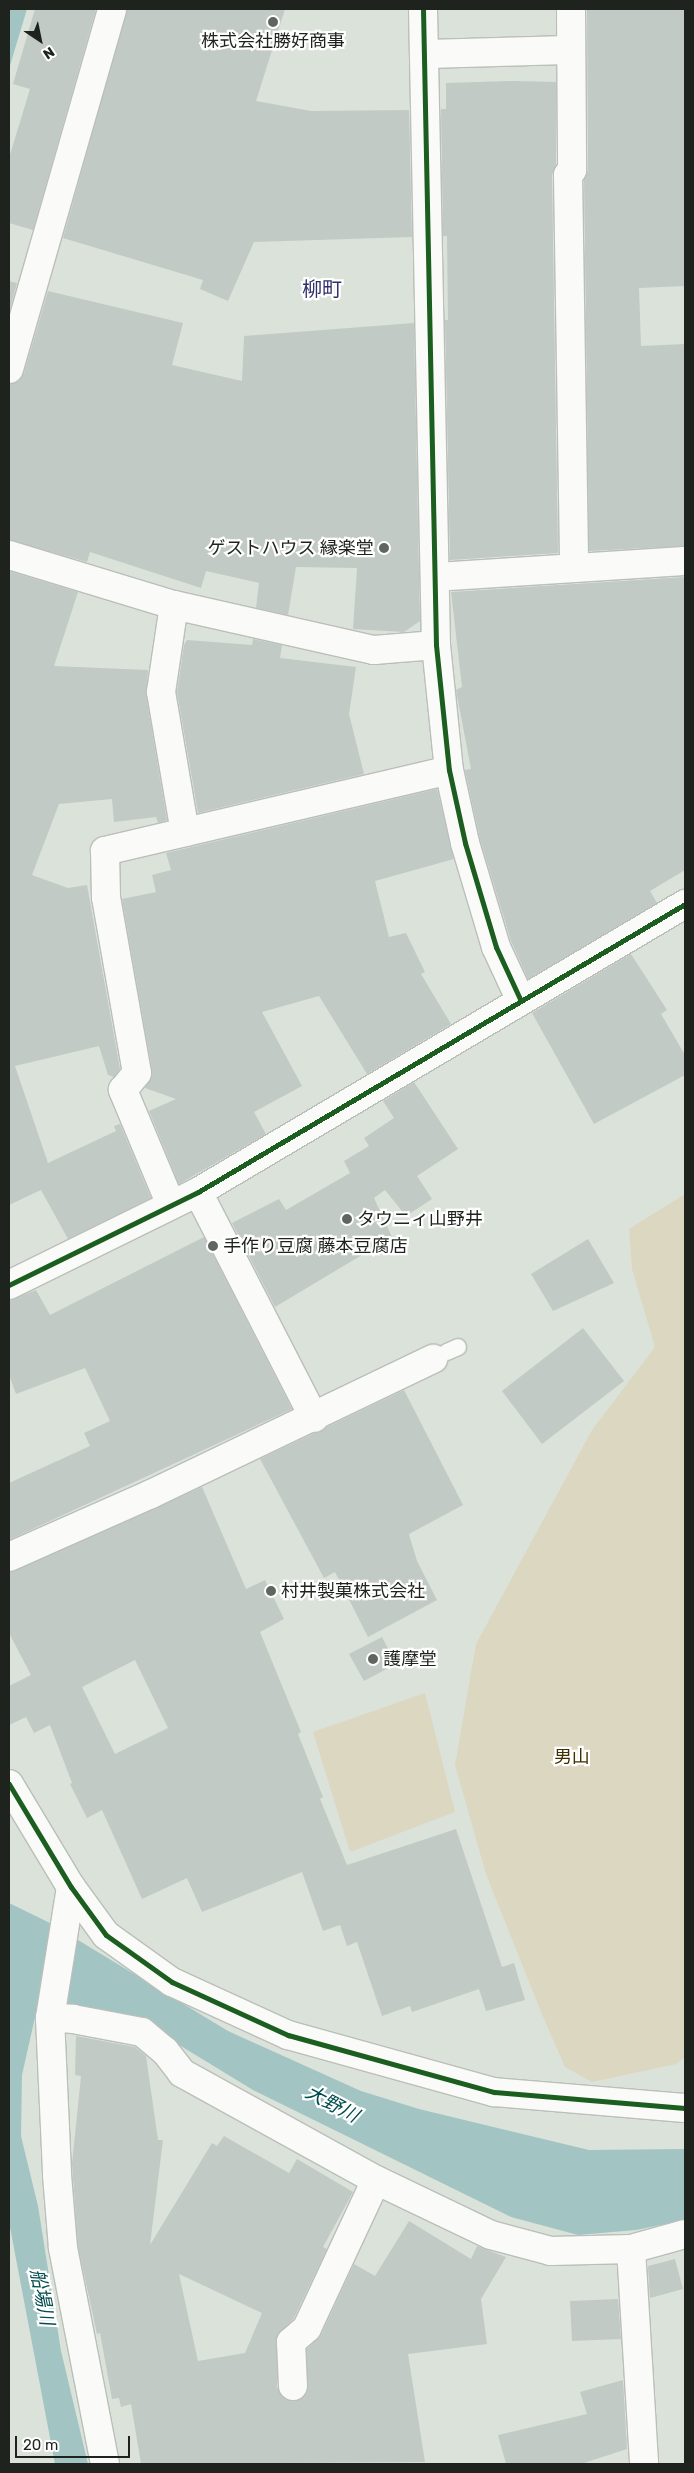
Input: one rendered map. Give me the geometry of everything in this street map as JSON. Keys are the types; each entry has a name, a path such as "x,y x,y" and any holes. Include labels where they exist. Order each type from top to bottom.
{"street":[{"path":"9,369 112,9"},
{"path":"423,9 436,645 450,770 465,843 496,947 520,1000"},
{"path":"571,9 572,170 568,175 574,568"},
{"path":"424,54 571,50"},
{"path":"9,555 174,605 374,650 436,645"},
{"path":"436,576 685,561"},
{"path":"174,605 161,692 185,832"},
{"path":"171,1205 123,1090 137,1073 106,898 105,850 450,770"},
{"path":"9,1285 198,1192 685,904"},
{"path":"198,1192 314,1418"},
{"path":"9,1557 314,1418 446,1353"},
{"path":"9,1784 71,1887 106,1935 172,1982 288,2035 494,2092 685,2108"},
{"path":"71,1887 50,2018 63,2248 105,2464"},
{"path":"50,2018 73,2019 142,2032 165,2051 182,2073 376,2180 499,2238 551,2251 630,2249 685,2234"},
{"path":"293,2386 292,2342 307,2328 376,2180"},
{"path":"630,2249 644,2464"}],"green space":[{"name":"男山","path":"685,1194 685,2057 676,2064 592,2082 565,2067 543,2017 486,1874 455,1765 476,1644 592,1430 655,1347 632,1269 629,1229"},
{"path":"425,1693 455,1812 350,1852 313,1732"}],"water":[{"path":"9,9 27,9 9,69"},
{"path":"9,1903 50,1923 228,2031 361,2091 419,2109 589,2150 685,2149 685,2220 636,2230 578,2235 511,2217 253,2090 130,2015 44,2002 38,2004 22,2075 21,2136 38,2206 61,2351 88,2464 55,2464 9,2222"}],"building":[{"path":"35,9 96,9 33,230 9,223 9,158 30,89 13,84"},
{"path":"127,9 285,9 256,101 311,111 409,110 412,237 254,242 228,301 200,289 203,280 63,238"},
{"path":"587,9 685,9 685,286 639,288 641,346 685,344 685,546 589,551 584,180 588,170"},
{"path":"556,82 556,165 552,175 558,553 450,560 445,320 448,320 447,236 443,236 441,109 446,109 446,83"},
{"path":"9,281 17,283 9,313"},
{"path":"48,291 183,323 172,365 242,381 244,336 414,323 420,621 404,632 353,629 357,568 296,567 288,615 256,608 259,583 206,571 201,588 90,552 87,562 9,540 9,384 19,381 24,373"},
{"path":"9,571 78,592 54,666 148,670 146,695 167,820 158,823 156,817 114,822 112,799 59,804 32,875 68,888 87,885 120,1069 114,1077 108,1075 99,1046 15,1066 48,1163 116,1131 114,1126 120,1124 151,1198 68,1239 41,1190 9,1205"},
{"path":"685,577 685,870 650,891 657,903 528,979 511,941 480,839 465,770 471,769 456,690 462,687 451,592"},
{"path":"253,639 282,645 280,658 356,667 349,714 364,774 198,813 177,692 184,645 187,640 252,645"},
{"path":"437,789 454,859 375,881 389,937 406,933 425,972 421,974 451,1024 367,1074 319,996 262,1012 302,1086 254,1112 266,1134 179,1184 149,1111 176,1099 145,1088 152,1070 122,899 156,892 152,875 171,870 166,853"},
{"path":"631,954 667,1010 661,1014 685,1055 685,1075 594,1124 532,1013"},
{"path":"414,1082 458,1149 417,1176 432,1199 406,1216 385,1190 374,1198 392,1237 275,1307 232,1223 279,1199 286,1210 350,1173 344,1161 369,1146 364,1138 394,1118 383,1101"},
{"path":"204,1237 292,1409 9,1540 9,1483 90,1446 84,1433 110,1421 85,1368 16,1394 9,1375 9,1301 36,1290 50,1315"},
{"path":"588,1239 614,1283 553,1311 531,1274"},
{"path":"583,1328 624,1381 542,1444 502,1391"},
{"path":"404,1390 463,1505 409,1534 417,1561 437,1600 368,1637 335,1572 324,1578 260,1459"},
{"path":"202,1487 246,1589 265,1580 284,1619 260,1632 301,1732 298,1734 323,1797 320,1799 347,1865 456,1829 502,1967 514,1963 525,2000 486,2011 479,1989 412,2012 410,2006 382,2016 357,1942 347,1946 340,1925 323,1931 302,1872 202,1912 187,1878 142,1899 102,1810 87,1818 70,1784 72,1783 50,1725 34,1733 26,1717 9,1725 9,1686 31,1675 9,1633 9,1572","holes":["135,1660 168,1728 115,1754 82,1687"]},
{"name":"護摩堂","path":"382,1637 396,1664 364,1681 349,1654"},
{"path":"76,2036 135,2047 146,2056 158,2140 163,2140 150,2245 212,2143 217,2146 224,2136 289,2173 297,2159 353,2192 323,2247 327,2249 294,2318 277,2336 277,2387 286,2400 301,2399 307,2393 307,2349 321,2335 354,2264 375,2276 409,2221 471,2259 477,2246 506,2257 481,2299 487,2344 408,2354 425,2462 141,2464 131,2404 121,2407 119,2398 112,2399 100,2333 97,2334 78,2246 72,2164 81,2076 75,2075","holes":["179,2274 262,2313 245,2353 198,2361"]},
{"path":"675,2259 683,2289 650,2298 648,2266"},
{"path":"618,2299 621,2339 572,2341 570,2301"},
{"path":"623,2380 627,2449 581,2464 506,2464 498,2435 587,2414 580,2392"}],"cycle path":[{"path":"423,9 436,645 449,770 465,843 496,947 520,999"},
{"path":"9,1285 198,1192 685,904"},
{"path":"9,1784 71,1887 106,1935 172,1982 288,2035 494,2092 685,2108"}],"place":[{"name":"株式会社勝好商事","path":"273,22"},
{"name":"ゲストハウス 縁楽堂","path":"384,548"},
{"name":"タウニィ山野井","path":"347,1219"},
{"name":"手作り豆腐 藤本豆腐店","path":"213,1246"},
{"name":"村井製菓株式会社","path":"271,1591"},
{"name":"護摩堂","path":"373,1659"}],"district":[{"name":"柳町","path":"322,289"}],"water label":[{"name":"大野川","path":"332,2104"},
{"name":"船場川","path":"42,2297"}]}
